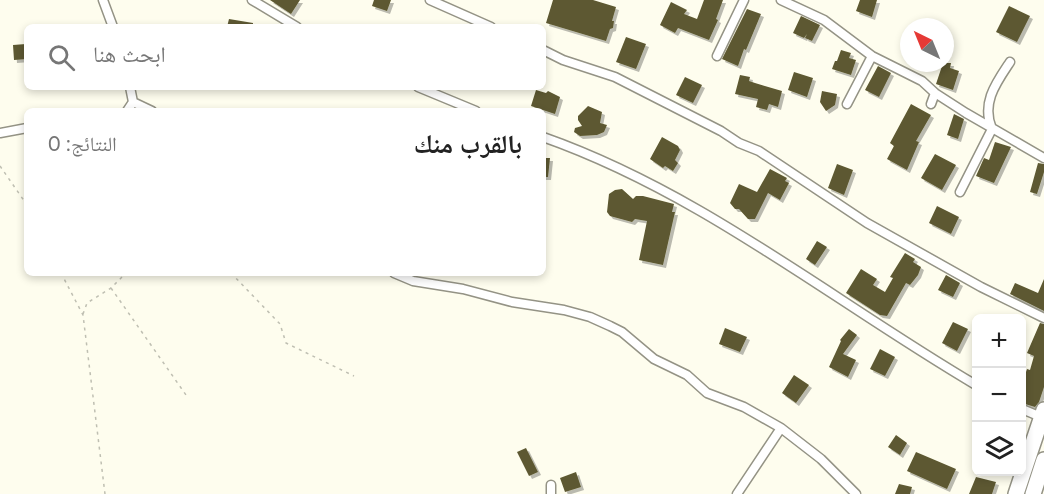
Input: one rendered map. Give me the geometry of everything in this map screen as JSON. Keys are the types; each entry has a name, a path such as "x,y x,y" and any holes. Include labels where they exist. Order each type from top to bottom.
{"highway":[{"path":"1016,494 1043,414"},
{"path":"1033,494 1044,460"}],"street":[{"path":"103,0 112,24"},
{"path":"252,0 292,24"},
{"path":"430,0 484,24"},
{"path":"717,56 744,0"},
{"path":"781,0 824,20 872,56 922,81 935,93 992,129 1044,158"},
{"path":"546,52 563,60 615,77 721,130 739,143 759,151 867,223 981,287 1044,318"},
{"path":"848,104 872,56"},
{"path":"960,192 992,129 987,117 992,92 1010,62"},
{"path":"129,108 133,102 131,90"},
{"path":"425,90 469,108"},
{"path":"931,105 935,93"},
{"path":"133,102 146,108"},
{"path":"0,133 24,129"},
{"path":"546,138 596,159 696,208 750,240 972,383"},
{"path":"401,276 413,281 463,289 512,302 564,310 599,321 622,332 654,359 687,375 707,393 744,407 781,428 821,459 856,494"},
{"path":"1026,410 1043,414"},
{"path":"737,494 781,428"}],"path":[{"path":"0,166 24,201"},
{"path":"63,276 83,315 105,494"},
{"path":"83,315 87,303 111,288 123,276"},
{"path":"234,276 280,324 286,343 354,376"},
{"path":"111,288 186,395"}],"building":[{"path":"270,0 300,0 291,14"},
{"path":"374,0 391,0 387,11 372,6"},
{"path":"553,0 593,0 616,7 612,21 614,21 613,28 610,29 606,41 546,23"},
{"path":"704,0 723,0 716,19 718,20 709,40 678,28 675,33 660,25 671,2 687,10 684,14 697,19"},
{"path":"860,0 877,0 872,17 856,11"},
{"path":"1009,6 1030,16 1017,42 996,32"},
{"path":"747,9 761,14 738,66 722,59"},
{"path":"801,16 820,25 812,41 805,38 807,34 804,38 793,33"},
{"path":"229,19 253,23 253,24 228,24"},
{"path":"626,37 646,44 636,69 616,62"},
{"path":"24,44 24,59 14,60 13,45"},
{"path":"841,50 851,53 849,58 856,60 851,75 832,69"},
{"path":"878,66 891,73 879,97 865,90"},
{"path":"954,69 959,71 953,90 936,84 940,72 954,72"},
{"path":"794,72 813,78 807,97 788,90"},
{"path":"740,75 750,77 749,81 782,91 778,107 769,104 767,110 756,107 758,99 735,94"},
{"path":"685,77 702,85 693,103 676,95"},
{"path":"536,90 546,93 548,91 560,97 555,114 546,111 546,108 531,106"},
{"path":"822,91 837,94 835,105 826,111 820,102"},
{"path":"911,104 931,115 916,141 919,142 907,170 887,159 894,146 890,143"},
{"path":"588,106 602,112 600,123 607,125 604,132 597,135 580,136 574,132 575,128 582,126 578,116"},
{"path":"954,114 964,119 958,139 947,135"},
{"path":"662,137 678,146 680,150 675,160 678,163 673,171 665,166 663,168 650,159"},
{"path":"995,142 1011,147 994,183 976,176 984,158 989,160"},
{"path":"935,154 956,165 942,190 921,178"},
{"path":"546,158 550,158 548,177 546,177"},
{"path":"1038,163 1044,164 1044,172 1037,194 1030,192"},
{"path":"837,164 853,170 844,195 828,188"},
{"path":"770,169 787,178 785,181 789,183 780,200 768,193 755,219 748,219 730,203 739,184 757,192"},
{"path":"622,189 633,199 636,196 643,196 674,204 672,212 675,212 663,265 639,260 647,221 635,219 632,222 610,216 607,212 609,194"},
{"path":"937,206 959,217 951,234 929,223"},
{"path":"817,241 827,247 815,265 806,259"},
{"path":"905,253 915,259 913,262 921,267 910,285 906,283 887,316 880,315 846,293 861,269 877,279 873,285 885,292 893,278 890,277"},
{"path":"946,275 960,283 953,297 938,290"},
{"path":"1044,279 1044,311 1010,294 1015,283 1038,293"},
{"path":"953,322 968,329 957,351 942,343"},
{"path":"1040,323 1044,324 1044,387 1035,407 1026,404 1026,372 1027,369 1030,370 1034,356 1027,353"},
{"path":"725,328 747,337 740,352 719,344"},
{"path":"849,329 857,335 843,354 856,360 848,377 829,367 840,340"},
{"path":"880,349 895,357 885,376 870,369"},
{"path":"794,375 809,385 796,403 782,393"},
{"path":"896,435 907,443 900,455 888,447"},
{"path":"526,448 538,472 529,476 517,452"},
{"path":"916,452 956,469 947,489 907,471"},
{"path":"576,472 581,487 565,492 560,478"},
{"path":"976,477 996,482 992,494 969,494"},
{"path":"899,484 912,487 910,494 895,494"}]}
